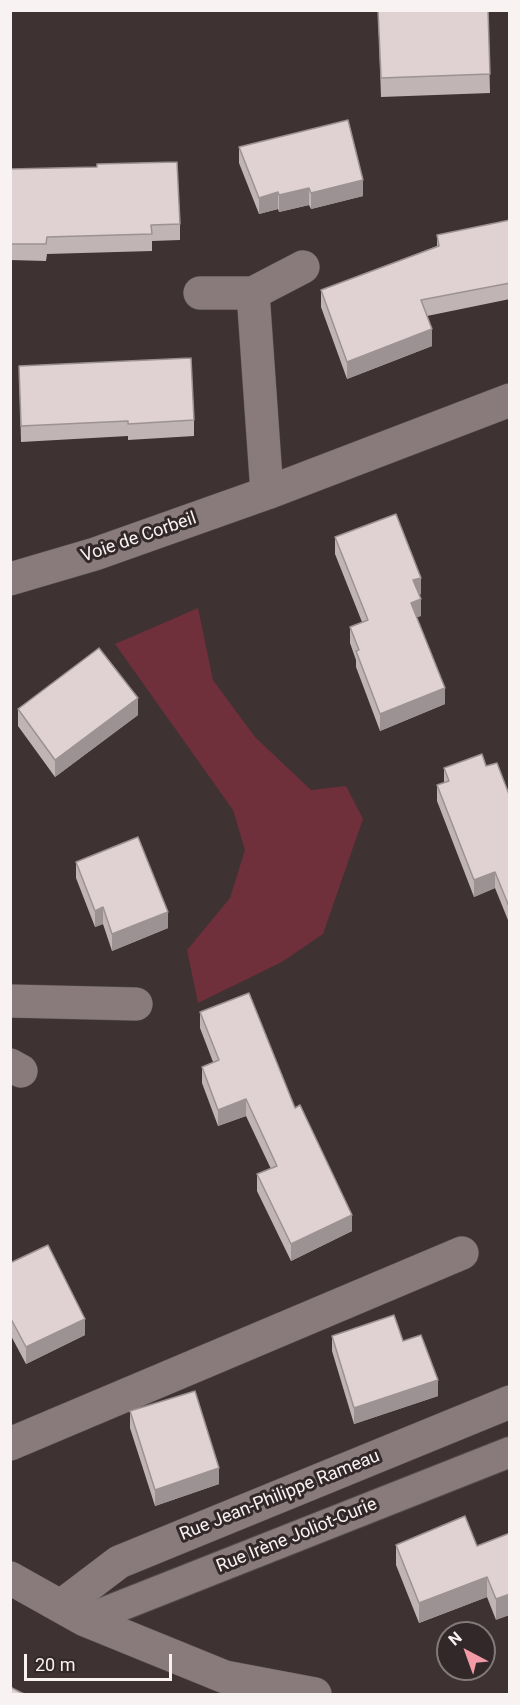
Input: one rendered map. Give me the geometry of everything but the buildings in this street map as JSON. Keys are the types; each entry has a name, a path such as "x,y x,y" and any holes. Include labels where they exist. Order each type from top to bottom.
{"street":[{"path":"200,293 253,293 303,267"},
{"path":"253,293 267,493"},
{"name":"Voie de Corbeil","path":"10,579 95,554 267,493 510,400"},
{"path":"10,1001 136,1004"},
{"path":"10,1444 462,1253"},
{"name":"Rue Jean-Philippe Rameau","path":"73,1613 118,1562 510,1402"},
{"path":"10,1578 73,1613 225,1677 315,1695"}],"lane":[{"name":"Rue Irène Joliot-Curie","path":"73,1613 510,1452"}],"shaded area":[{"path":"198,608 213,680 255,737 311,790 346,786 363,819 323,934 282,962 198,1003 187,950 230,898 245,850 233,810 115,644"}]}
